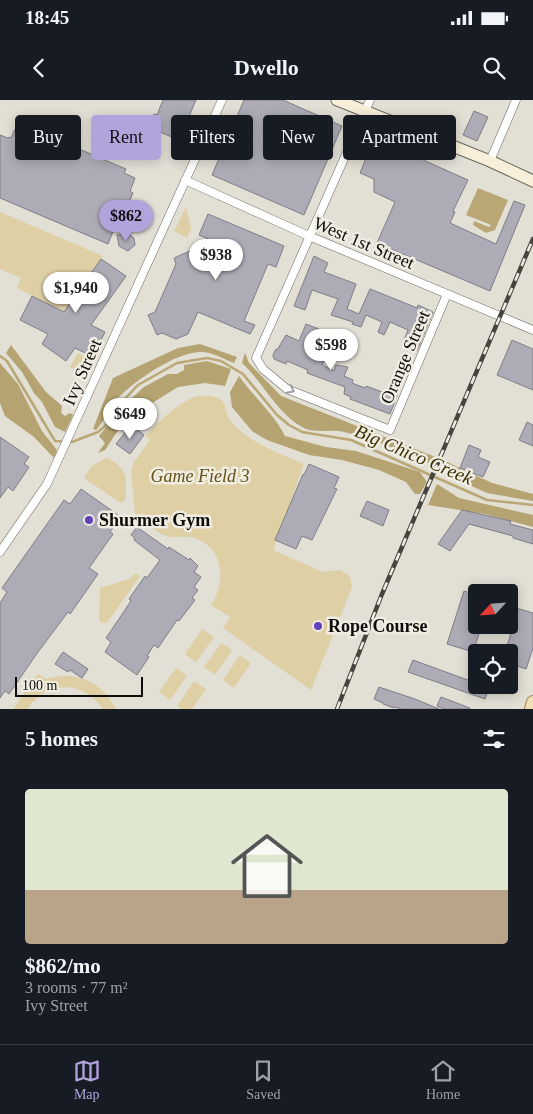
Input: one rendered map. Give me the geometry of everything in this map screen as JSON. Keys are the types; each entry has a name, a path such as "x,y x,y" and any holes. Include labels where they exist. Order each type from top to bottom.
{"main road":[{"path":"531,709 533,702"}],"street":[{"name":"Ivy Street","path":"0,552 47,484 58,463 222,100"},
{"path":"337,100 490,161 533,181"},
{"path":"309,236 370,100"},
{"path":"490,161 516,100"},
{"name":"West 1st Street","path":"185,180 309,236 533,330"},
{"name":"Orange Street","path":"309,236 256,358 263,370 287,389 390,430 447,294"}],"green space":[{"path":"186,207 191,229 187,238 174,231"},
{"path":"0,212 103,256 64,312 17,288 21,278 0,269"},
{"path":"78,353 92,360 84,374 70,367"},
{"name":"Game Field 3","path":"197,396 212,396 220,399 230,420 245,435 304,464 273,550 323,572 340,570 350,576 352,587 311,690 223,628 230,617 211,605 220,585 221,574 216,555 210,547 190,537 166,536 135,514 131,471 134,462 150,440 145,436 176,408"},
{"path":"107,457 123,470 125,474 126,499 121,503 84,478 92,466"},
{"path":"136,573 140,576 107,623 101,623 99,620 100,588 129,579"},
{"path":"202,629 214,637 196,662 185,654"},
{"path":"221,643 232,650 215,675 204,667"},
{"path":"240,655 251,663 234,688 223,680"},
{"path":"176,668 187,676 170,700 159,692"},
{"path":"38,674 46,679 67,676 87,680 103,691 116,709 103,709 95,699 86,693 65,687 44,693 35,699 27,709 13,709"},
{"path":"194,681 206,689 192,709 182,709 177,706"}],"shaded area":[{"path":"478,188 508,200 495,230 486,233 473,225 474,221 489,227 491,225 466,215"},
{"path":"200,344 237,357 234,363 209,353 198,352 174,359 160,366 136,382 118,398 96,430 93,429 113,378 178,348"},
{"path":"11,345 46,392 62,406 61,413 65,416 70,413 73,415 65,432 55,427 42,402 34,393 22,372 6,353"},
{"path":"245,353 249,363 281,396 438,458 434,466 367,438 340,431 306,429 279,408 242,363"},
{"path":"207,361 231,369 225,386 205,383 178,387 125,420 105,450 98,453 105,443 99,436 123,406 144,387 168,374 177,374 184,370 184,365"},
{"path":"0,363 18,384 42,431 57,450 54,458 34,437 5,416 0,403"},
{"path":"239,376 275,420 285,436 326,447 356,451 420,472 427,482 420,494 415,494 406,482 379,470 342,460 309,455 267,440 252,431 232,407 230,392"},
{"path":"445,461 492,483 533,494 533,501 487,493 440,472"},
{"path":"437,484 459,498 533,515 533,527 485,514 428,505"}],"building":[{"path":"163,100 196,100 190,115 171,115 171,137 161,132 161,115 157,115"},
{"path":"244,100 283,100 317,115 263,115 263,160 327,160 304,215 212,175 218,160 253,160 253,115 238,115"},
{"path":"474,111 488,117 477,141 463,135"},
{"path":"333,122 342,126 333,147"},
{"path":"15,129 15,160 81,160 81,150 91,154 91,160 105,160 126,169 124,173 135,178 130,191 133,193 116,231 115,226 108,244 0,198 0,135 11,138"},
{"path":"365,160 423,160 468,180 453,211 455,212 450,223 496,244 514,201 525,205 490,291 377,243 395,202 374,192 374,179 360,173"},
{"path":"208,214 284,246 276,267 268,264 244,321 255,325 250,334 198,312 188,334 176,339 162,333 157,335 148,315 155,312 176,264 174,258 199,247 202,253 227,264 233,249 199,235"},
{"path":"128,234 134,238 135,245 128,251 119,246 117,235"},
{"path":"314,256 328,263 324,272 356,284 347,309 359,314 370,289 417,308 418,305 433,312 417,351 402,345 408,330 390,322 384,335 378,332 382,322 366,315 361,327 352,324 353,322 331,315 338,299 312,290 305,310 294,306"},
{"path":"101,259 126,276 91,325 105,332 93,357 75,348 66,361 42,344 48,334 20,320 32,296 64,312"},
{"path":"306,324 319,329 311,348 312,351 325,357 322,365 334,371 336,365 348,367 344,376 353,380 352,383 365,388 366,386 385,393 388,387 399,391 390,414 350,399 351,397 344,394 345,387 307,373 308,370 287,361 286,364 274,359 273,355 276,349 286,335 299,341"},
{"path":"512,340 533,349 533,390 497,375"},
{"path":"527,422 533,425 533,446 519,440"},
{"path":"131,425 144,435 130,454 116,444"},
{"path":"0,437 29,457 24,464 29,467 13,491 8,487 0,498"},
{"path":"469,445 481,450 478,457 490,462 483,477 460,468"},
{"path":"309,464 339,477 334,488 337,489 312,540 302,536 296,549 275,540"},
{"path":"81,489 121,517 110,532 113,534 89,568 98,574 70,614 68,612 38,652 9,694 5,691 0,698 0,603 7,592 2,588 64,500 70,504"},
{"path":"367,501 389,510 383,526 360,516"},
{"path":"462,510 511,521 510,524 533,530 533,544 513,538 513,536 469,524 450,551 438,544"},
{"path":"137,527 168,549 169,547 189,560 190,558 198,566 194,572 201,577 194,587 198,590 192,598 195,600 179,621 177,620 158,648 154,645 147,656 149,657 137,675 105,652 111,642 106,638 131,601 129,599 145,576 147,578 160,560 134,540 135,538 131,535"},
{"path":"464,591 468,592 468,634 479,634 476,644 468,644 468,650 447,644"},
{"path":"518,609 533,613 533,648 526,669 518,666 518,644 508,644 511,634 518,634"},
{"path":"63,652 88,669 82,678 70,670 68,672 55,664"},
{"path":"413,660 468,680 468,693 408,672"},
{"path":"379,687 439,709 401,709 383,704 374,699"},
{"path":"471,694 487,694 485,699"},
{"path":"441,697 470,709 444,709 437,706"}],"waterway":[{"name":"Big Chico Creek","path":"0,356 7,361 55,441 72,442 98,432 138,385 177,363 207,358 221,361 243,374 277,415 289,425 302,432 351,440 487,500 533,505"}],"railway":[{"path":"337,709 382,594 533,239"}],"place":[{"name":"Shurmer Gym","path":"89,520"},
{"name":"Rope Course","path":"318,626"}]}
